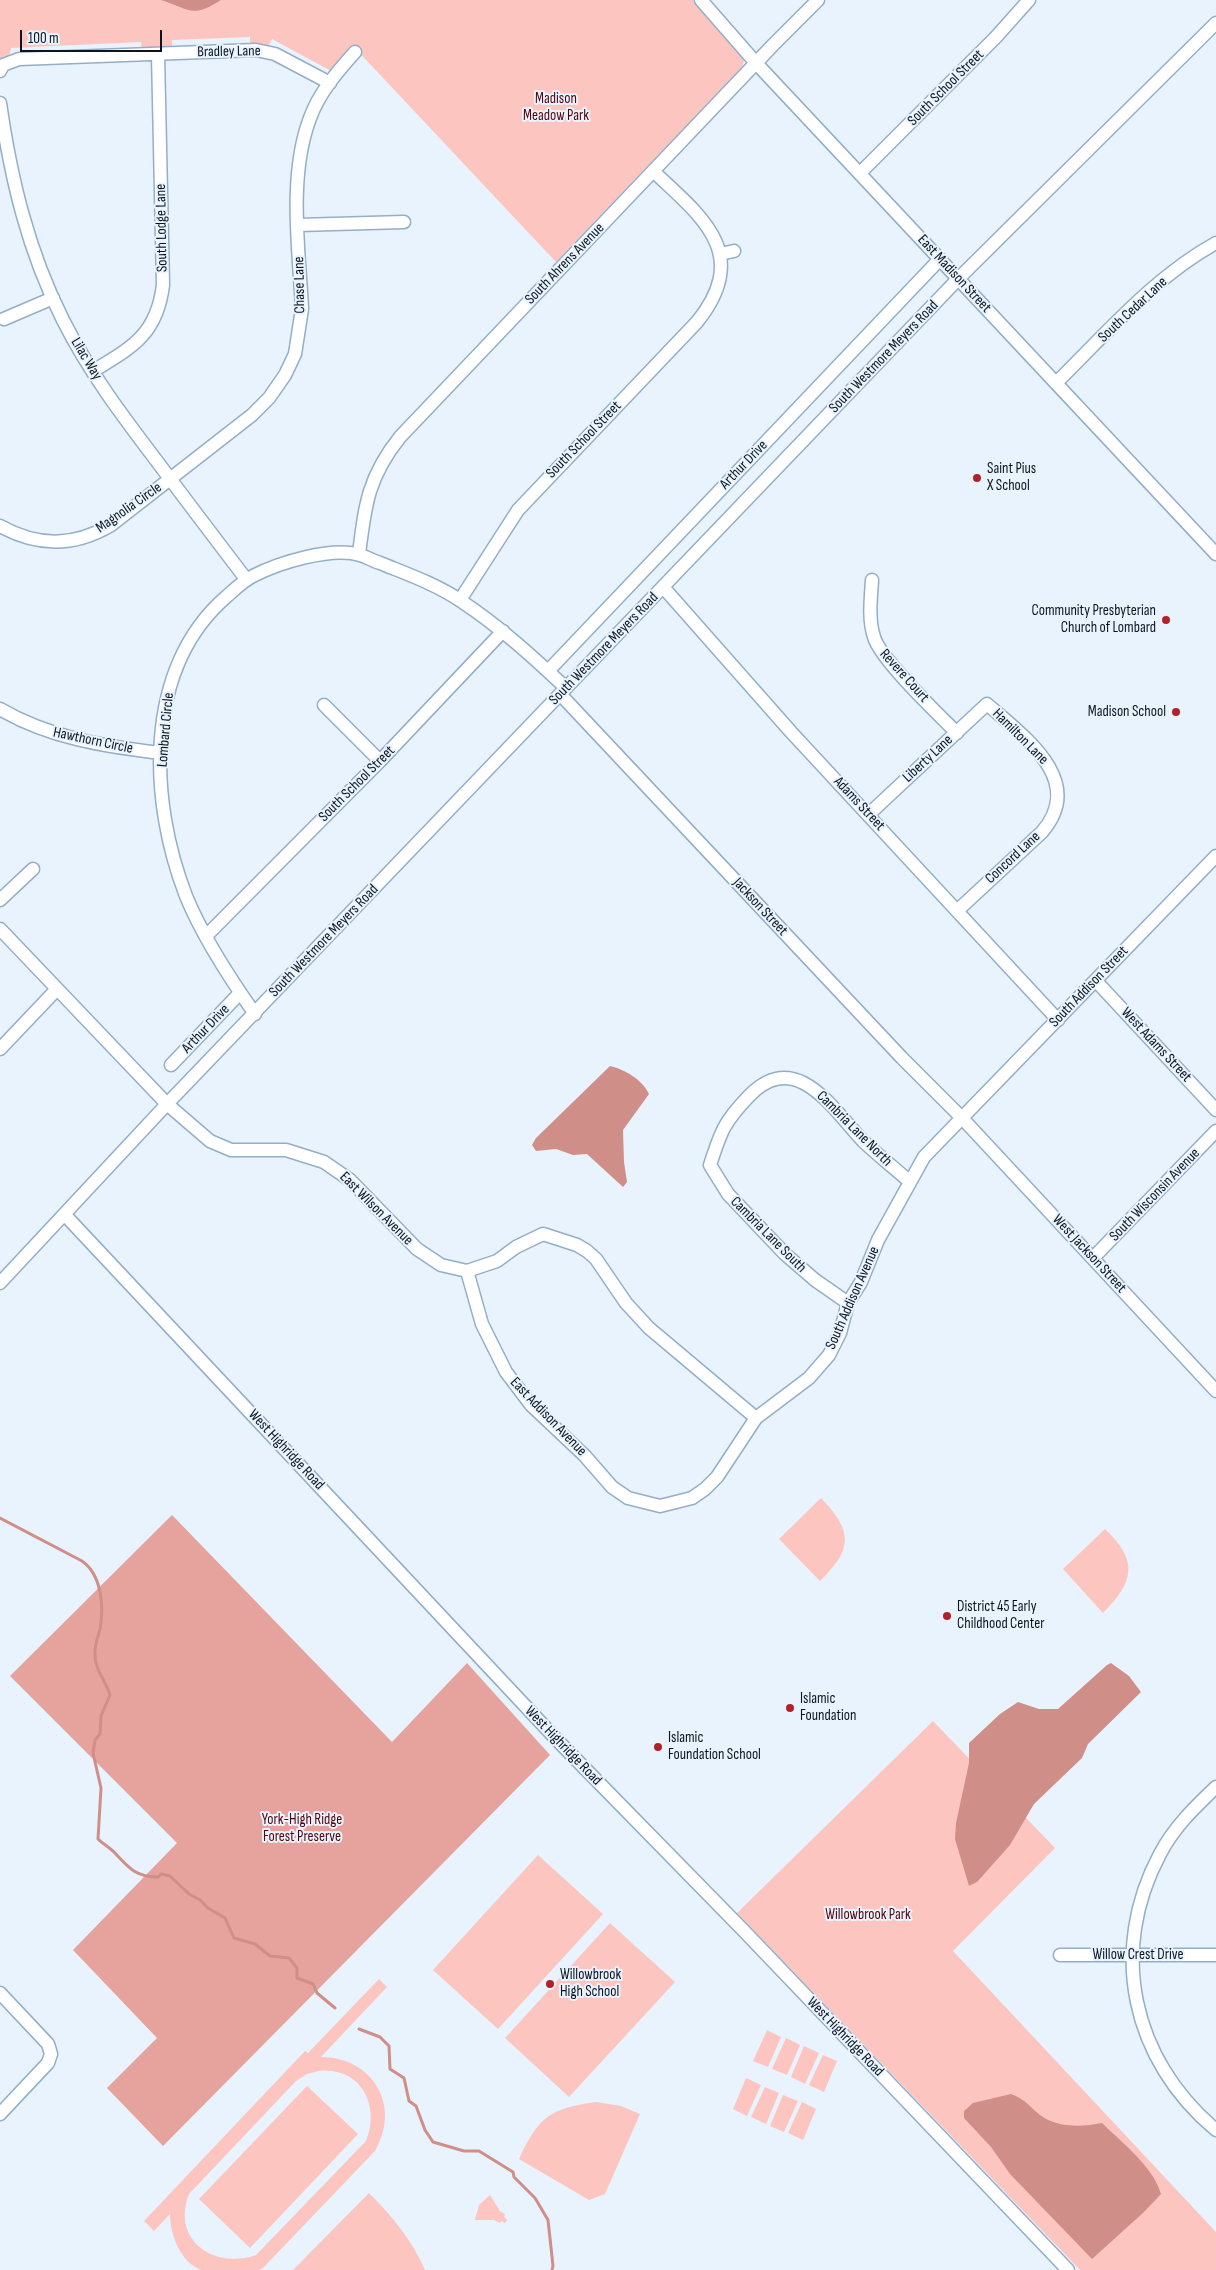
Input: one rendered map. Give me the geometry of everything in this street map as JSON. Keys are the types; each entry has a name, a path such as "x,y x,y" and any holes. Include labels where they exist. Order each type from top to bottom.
{"street":[{"name":"East Madison Street","path":"702,0 756,63 1056,384 1214,546"},
{"name":"South Ahrens Avenue","path":"359,554 368,496 377,471 390,450 653,171 818,0"},
{"name":"South School Street","path":"860,174 996,38 1030,0"},
{"name":"South Westmore Meyers Road","path":"0,1283 167,1104 958,279 1216,23"},
{"name":"Bradley Lane","path":"1,68 19,59 246,50 266,51 330,83"},
{"name":"Chase Lane","path":"170,478 252,415 269,398 285,375 295,354 302,309 298,176 303,141 310,118 330,83 356,52"},
{"name":"South Lodge Lane","path":"93,371 138,342 153,323 161,299 163,284 158,54"},
{"name":"Lilac Way","path":"0,103 17,200 31,246 64,321 114,404 246,579"},
{"path":"653,171 703,219 713,235 720,254 734,251"},
{"path":"298,225 404,222"},
{"name":"South Cedar Lane","path":"1056,384 1148,294 1190,260 1216,243"},
{"name":"South School Street","path":"460,600 518,510 697,322 710,303 716,288 720,269 720,254"},
{"name":"Arthur Drive","path":"548,671 940,259"},
{"path":"4,319 53,298"},
{"name":"Magnolia Circle","path":"0,526 26,537 63,543 97,533 111,525 170,478"},
{"name":"Lombard Circle","path":"255,1014 240,993 186,896 171,847 163,796 160,753 169,690 185,646 212,610 246,579 268,568 301,558 325,554 359,554 404,572 460,600 503,631 548,671 563,691"},
{"name":"Revere Court","path":"872,580 870,611 873,636 877,645 957,733"},
{"name":"Adams Street","path":"663,587 791,732 1058,1020"},
{"name":"South School Street","path":"207,936 380,761 503,631"},
{"name":"Jackson Street","path":"563,691 895,1051 962,1118"},
{"name":"Liberty Lane","path":"869,814 987,704"},
{"name":"Hamilton Lane","path":"987,704 1023,736 1049,764 1054,775 1059,800"},
{"path":"324,705 380,761"},
{"name":"Hawthorn Circle","path":"0,709 35,726 74,740 160,753"},
{"name":"Concord Lane","path":"958,910 1042,832 1051,820 1059,800"},
{"name":"South Addison Street","path":"962,1118 1216,856"},
{"path":"0,900 33,869"},
{"name":"East Wilson Avenue","path":"0,929 167,1104 210,1141 231,1150 286,1150 330,1166 361,1189 424,1256 441,1265 467,1271"},
{"name":"West Adams Street","path":"1096,980 1216,1110"},
{"path":"0,1049 57,989"},
{"name":"Arthur Drive","path":"171,1065 240,993"},
{"name":"Cambria Lane North","path":"725,1123 754,1091 769,1081 786,1077 803,1082 817,1091 875,1152 909,1181"},
{"name":"South Addison Avenue","path":"682,1501 699,1493 712,1482 756,1418 809,1378 819,1368 836,1342 848,1303 861,1282 878,1240 909,1181 924,1156 962,1118"},
{"name":"West Jackson Street","path":"962,1118 1216,1391"},
{"name":"Cambria Lane South","path":"725,1123 710,1165 728,1194 803,1271 848,1303"},
{"name":"South Wisconsin Avenue","path":"1094,1258 1216,1131"},
{"name":"West Highridge Road","path":"65,1215 559,1742 745,1932 1068,2270"},
{"path":"467,1271 497,1261 516,1247 543,1234 577,1245 596,1259 626,1303 649,1328 756,1418"},
{"name":"East Addison Avenue","path":"467,1271 478,1312 490,1344 506,1372 531,1404 621,1494 641,1502 660,1506 682,1501"},
{"path":"1216,1787 1184,1819 1160,1853 1140,1900 1131,1955 1140,2015 1158,2062 1188,2105 1216,2130"},
{"name":"Willow Crest Drive","path":"1060,1955 1216,1955"},
{"path":"0,1994 48,2044 51,2054 48,2062 0,2114"}],"green space":[{"name":"Madison Meadow Park","path":"0,0 693,0 745,58 742,67 556,262 353,46 331,71 272,39 268,47 250,45 250,37 172,40 172,49 142,50 141,42 11,48 9,57 0,60"},
{"path":"821,1498 839,1520 845,1540 839,1559 820,1581 779,1539"},
{"name":"York-High Ridge Forest Preserve","path":"172,1515 392,1742 467,1663 550,1755 163,2146 107,2088 157,2038 73,1950 177,1843 10,1676"},
{"path":"1105,1529 1123,1551 1128,1571 1121,1591 1103,1613 1063,1569"},
{"name":"Willowbrook Park","path":"933,1721 1055,1848 953,1951 1216,2232 1216,2270 1080,2270 737,1913"},
{"path":"538,1855 603,1914 498,2029 433,1970"},
{"path":"610,1923 675,1982 569,2097 505,2038"},
{"path":"379,1979 387,1987 321,2057 339,2059 355,2065 368,2075 377,2087 383,2101 385,2117 383,2134 375,2151 263,2268 259,2270 201,2270 187,2261 182,2254 174,2238 170,2214 154,2231 144,2221 305,2051 308,2053","holes":["318,2071 333,2071 356,2081 363,2091 371,2114 366,2141 256,2255 240,2259 225,2258 211,2254 200,2247 191,2237 186,2225 185,2210 189,2194 296,2081 307,2074"]},
{"path":"767,2030 781,2037 768,2067 753,2061"},
{"path":"786,2038 800,2045 787,2075 772,2069"},
{"path":"804,2046 819,2053 805,2084 791,2077"},
{"path":"823,2055 837,2061 824,2092 809,2085"},
{"path":"746,2078 761,2085 747,2116 733,2109"},
{"path":"307,2086 358,2134 250,2248 199,2199"},
{"path":"765,2087 779,2093 766,2124 751,2117"},
{"path":"783,2095 798,2101 784,2132 770,2126"},
{"path":"596,2102 621,2106 640,2114 605,2194 589,2200 519,2159 533,2133 548,2117 568,2108"},
{"path":"802,2102 816,2109 803,2140 788,2133"},
{"path":"369,2193 401,2229 425,2270 293,2270"},
{"path":"490,2195 500,2211 505,2214 504,2217 507,2220 505,2223 494,2220 475,2220 479,2205"}],"shaded area":[{"path":"161,0 221,0 196,11"},
{"path":"610,1066 632,1076 642,1084 649,1094 623,1130 627,1182 623,1187 587,1154 573,1155 556,1149 536,1151 532,1145 536,1138"},
{"path":"1111,1663 1129,1676 1141,1692 1088,1744 1082,1758 1034,1804 1010,1845 977,1882 969,1886 955,1839 956,1823 969,1763 969,1743 1000,1714 1018,1702 1039,1709 1058,1709"},
{"path":"1011,2094 1023,2100 1040,2115 1054,2122 1078,2126 1102,2123 1136,2156 1157,2184 1161,2194 1092,2259 1010,2174 991,2147 964,2118 964,2111 973,2103"}],"waterway":[{"path":"0,1518 82,1561 89,1567 98,1583 102,1611 95,1649 95,1660 110,1695 101,1716 100,1734 95,1740 93,1753 101,1788 98,1839 112,1850 128,1867 138,1873 150,1877 158,1877 161,1874 170,1876 189,1894 225,1918 234,1938 255,1944 270,1956 289,1958 297,1968 297,1978 313,1984 317,1993 335,2008"},
{"path":"359,2029 380,2037 389,2046 390,2069 404,2078 409,2101 416,2106 425,2130 433,2142 464,2151 479,2151 513,2172 514,2177 535,2198 548,2220 552,2270"}],"place":[{"name":"Saint Pius X School","path":"977,478"},
{"name":"Community Presbyterian Church of Lombard","path":"1166,620"},
{"name":"Madison School","path":"1176,712"},
{"name":"District 45 Early Childhood Center","path":"947,1616"},
{"name":"Islamic Foundation","path":"790,1708"},
{"name":"Islamic Foundation School","path":"658,1747"},
{"name":"Willowbrook High School","path":"550,1984"}]}
